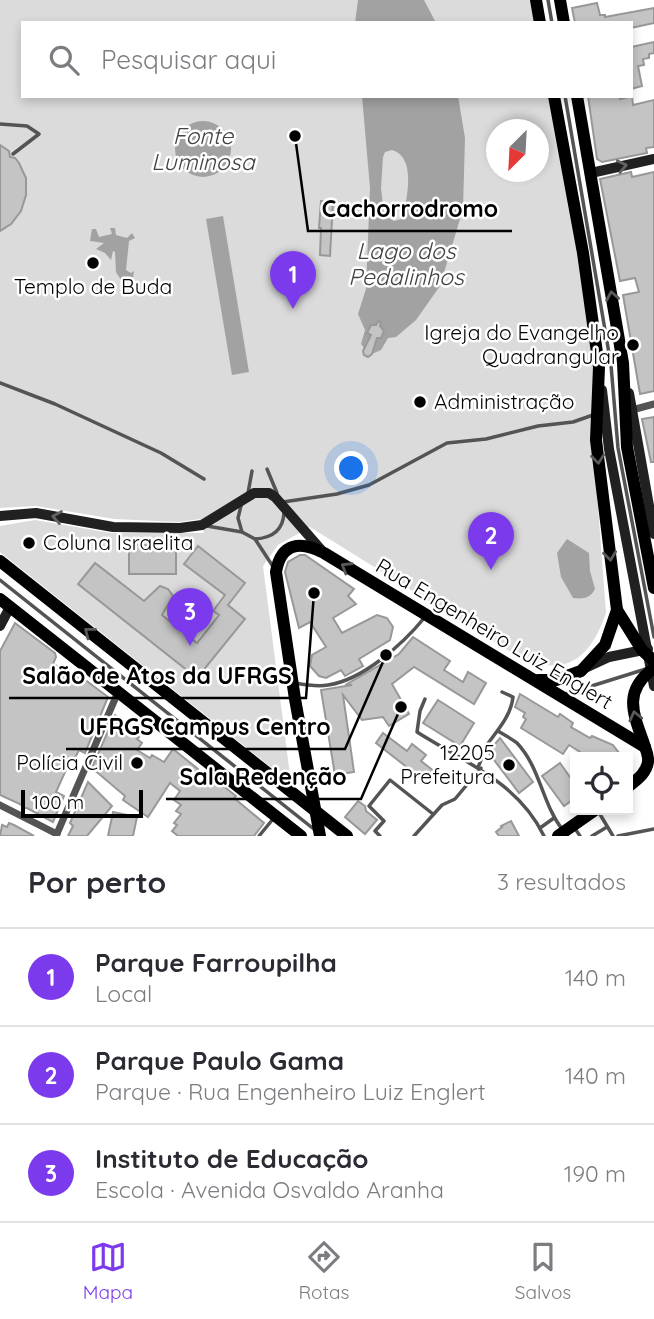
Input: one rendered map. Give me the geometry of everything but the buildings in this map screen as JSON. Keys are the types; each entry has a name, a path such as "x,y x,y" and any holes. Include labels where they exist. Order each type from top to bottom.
{"main road":[{"path":"536,0 540,21"},
{"path":"560,0 564,21"},
{"path":"554,98 579,233 599,367 654,588"},
{"path":"577,98 654,534"},
{"path":"591,173 654,159"},
{"path":"623,363 618,448 654,687"},
{"path":"581,671 605,645 617,610 596,440 599,367"},
{"path":"0,516 36,513 120,527 180,528 202,525 254,494 269,493 281,503 324,554"},
{"name":"Rua Engenheiro Luiz Englert","path":"276,572 281,556 287,550 295,546 311,546 645,747"},
{"path":"0,561 347,836"},
{"path":"276,572 321,836"},
{"path":"0,626 5,603 301,836"},
{"path":"617,610 648,649 654,665 638,684 632,702 633,715 648,762 640,777 633,783"},
{"path":"531,678 556,680 609,657 648,649"},
{"path":"296,796 304,786 308,772"},
{"path":"569,832 590,815"}],"street":[{"path":"632,410 654,404"},
{"path":"0,805 56,835 118,692"}],"lane":[{"path":"548,0 552,21"},
{"path":"565,98 611,365 618,448 654,637"},
{"path":"0,124 27,126 39,134 13,154"},
{"path":"579,233 587,215"},
{"path":"587,215 600,230"},
{"path":"0,383 55,404 161,453 204,479"},
{"path":"281,503 337,494 369,485 447,443 486,439 538,426 573,422 593,415"},
{"path":"255,539 266,538 279,531 285,517 267,469"},
{"path":"242,532 239,510 247,498 252,471"},
{"path":"202,525 242,532 255,539 276,572"},
{"path":"0,580 321,836"},
{"path":"293,683 326,685 349,678 389,653 426,615"},
{"path":"561,696 654,665"},
{"path":"414,836 443,805 456,799 480,767 485,747 508,714 514,698 502,692"},
{"path":"425,699 416,732 497,779 517,798 544,836"},
{"path":"498,730 516,742 526,755 554,818 569,832"},
{"path":"380,836 375,831 384,821 369,806 390,780 433,814"},
{"path":"599,815 616,836 654,829"},
{"path":"259,836 275,817"},
{"path":"540,828 554,818"},
{"path":"592,836 607,827"}],"shaded area":[{"path":"0,0 533,0 537,21 21,21 21,98 550,98 595,367 593,440 606,613 600,629 584,653 563,664 550,665 519,657 310,527 278,545 263,566 291,783 0,552 0,526 35,520 111,533 204,533 200,519 179,522 114,519 36,506 0,508"}],"water":[{"path":"358,0 424,0 435,21 355,21"},
{"name":"Lago dos Pedalinhos","path":"362,98 458,98 465,138 463,209 440,286 416,320 396,337 388,338 381,350 372,354 377,338 381,339 384,330 379,325 371,325 367,333 371,336 364,348 361,344 365,330 358,314 366,289 370,188","holes":["392,150 404,160 408,178 404,214 401,219 394,221 384,215 381,188 383,157 385,152"]},
{"name":"Fonte Luminosa","path":"197,121 209,121 219,125 227,133 231,149 227,165 219,173 209,177 197,177 187,173 179,165 175,155 175,143 179,133 187,125"},
{"path":"223,216 249,372 232,375 206,219"},
{"path":"110,228 115,228 116,235 127,238 132,233 135,238 129,241 126,270 131,273 134,271 133,278 128,277 127,282 131,296 116,272 115,252 113,251 111,260 96,249 104,243 90,241 92,229 96,229 99,237 112,234"},
{"path":"567,539 589,553 595,589 586,598 573,598 561,577 557,553"}],"place":[{"name":"Cachorrodromo","path":"295,136"},
{"name":"Templo de Buda","path":"93,263"},
{"name":"Parque Farroupilha","path":"293,309"},
{"name":"Igreja do Evangelho Quadrangular","path":"633,345"},
{"name":"Administração","path":"420,402"},
{"name":"Coluna Israelita","path":"29,543"},
{"name":"Parque Paulo Gama","path":"491,570"},
{"name":"Salão de Atos da UFRGS","path":"314,593"},
{"name":"Instituto de Educação","path":"190,646"},
{"name":"UFRGS Campus Centro","path":"386,655"},
{"name":"Sala Redenção","path":"401,707"},
{"name":"Polícia Civil","path":"137,763"},
{"name":"12205 Prefeitura","path":"509,765"}]}
